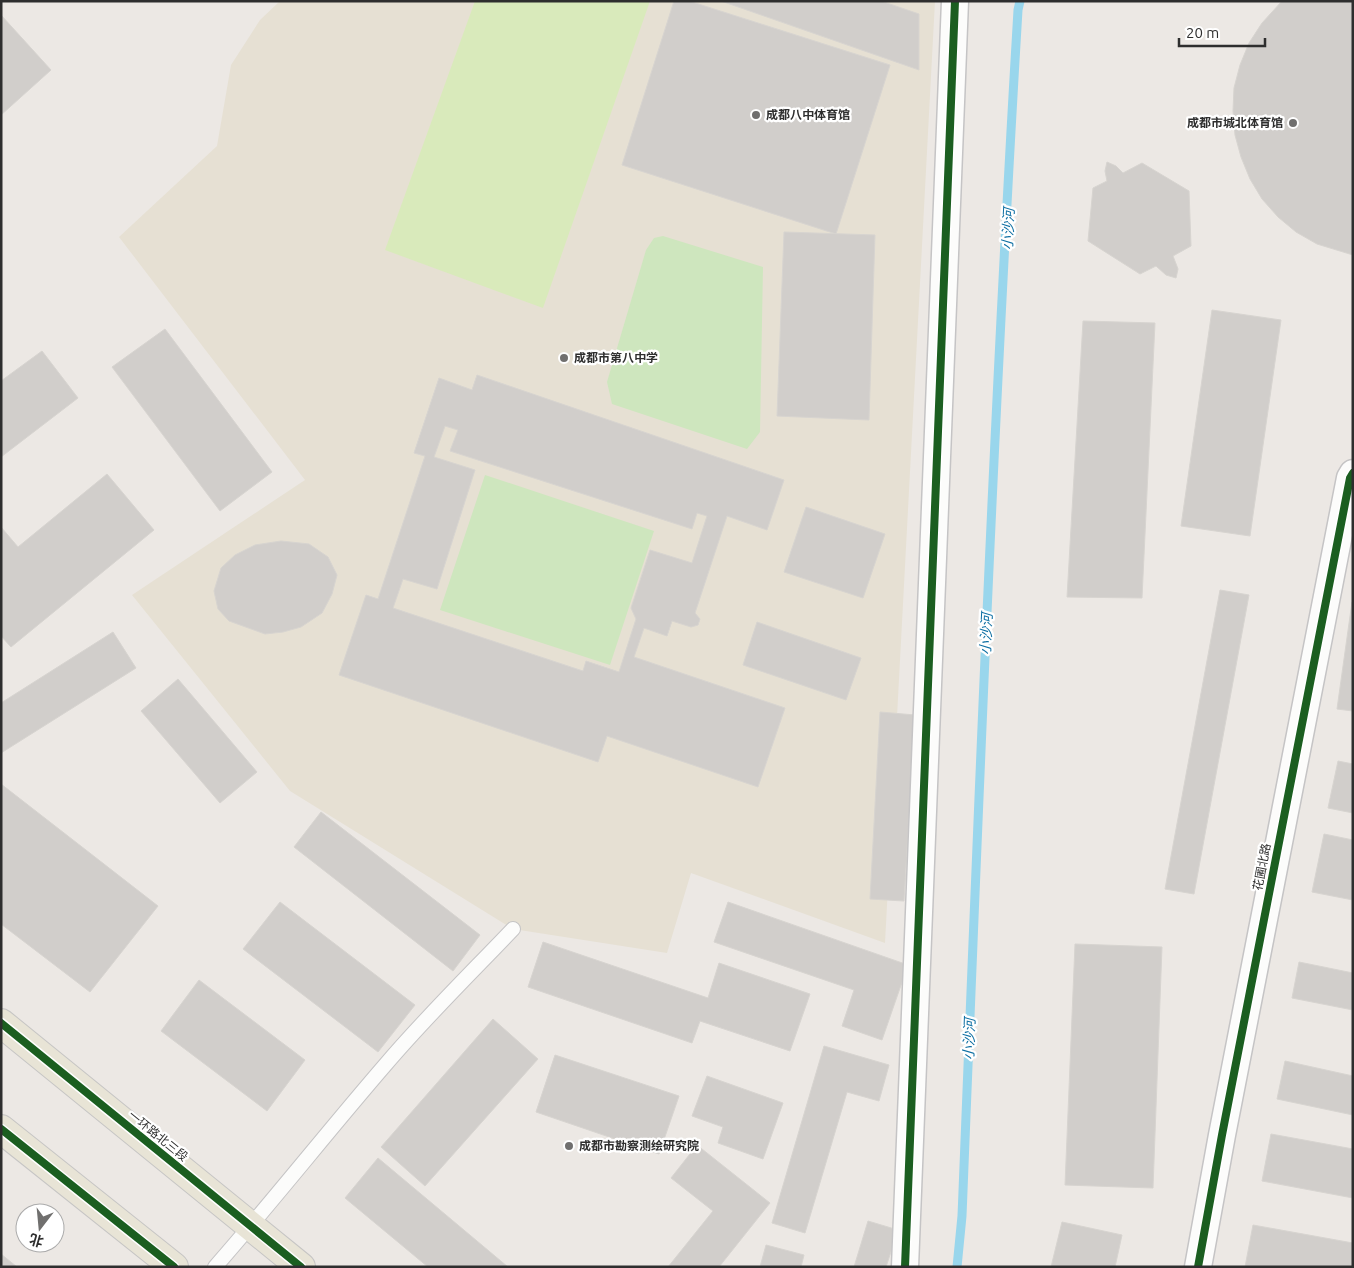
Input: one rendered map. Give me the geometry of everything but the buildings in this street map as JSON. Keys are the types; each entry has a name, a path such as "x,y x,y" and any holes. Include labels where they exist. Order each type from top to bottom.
{"main road":[{"name":"一环路北三段","path":"1,1023 301,1267"},
{"path":"1,1129 174,1267"}],"street":[{"path":"905,1267 955,1"},
{"name":"花圃北路","path":"1198,1267 1225,1115 1348,488 1353,473"}],"lane":[{"path":"215,1267 387,1062 513,929"}],"shaded area":[{"name":"成都市第八中学","path":"280,1 935,1 885,943 691,873 667,953 513,929 290,791 132,595 305,480 119,237 217,146 231,65 260,20"}],"green space":[{"path":"475,1 650,1 543,308 385,250"},
{"path":"663,236 763,267 760,432 747,449 612,404 607,382 646,250 654,238"},
{"path":"485,475 654,531 610,665 440,610"}],"waterway":[{"name":"小沙河","path":"957,1267 962,1216 980,763 1001,311 1020,1"}],"cycle path":[{"path":"905,1267 955,1"},
{"path":"1198,1267 1350,478 1353,473"},
{"path":"1,1023 301,1267"},
{"path":"1,1129 174,1267"}],"place":[{"name":"成都八中体育馆","path":"756,115"},
{"name":"成都市城北体育馆","path":"1293,123"},
{"name":"成都市第八中学","path":"564,358"},
{"name":"成都市勘察测绘研究院","path":"569,1146"}]}
